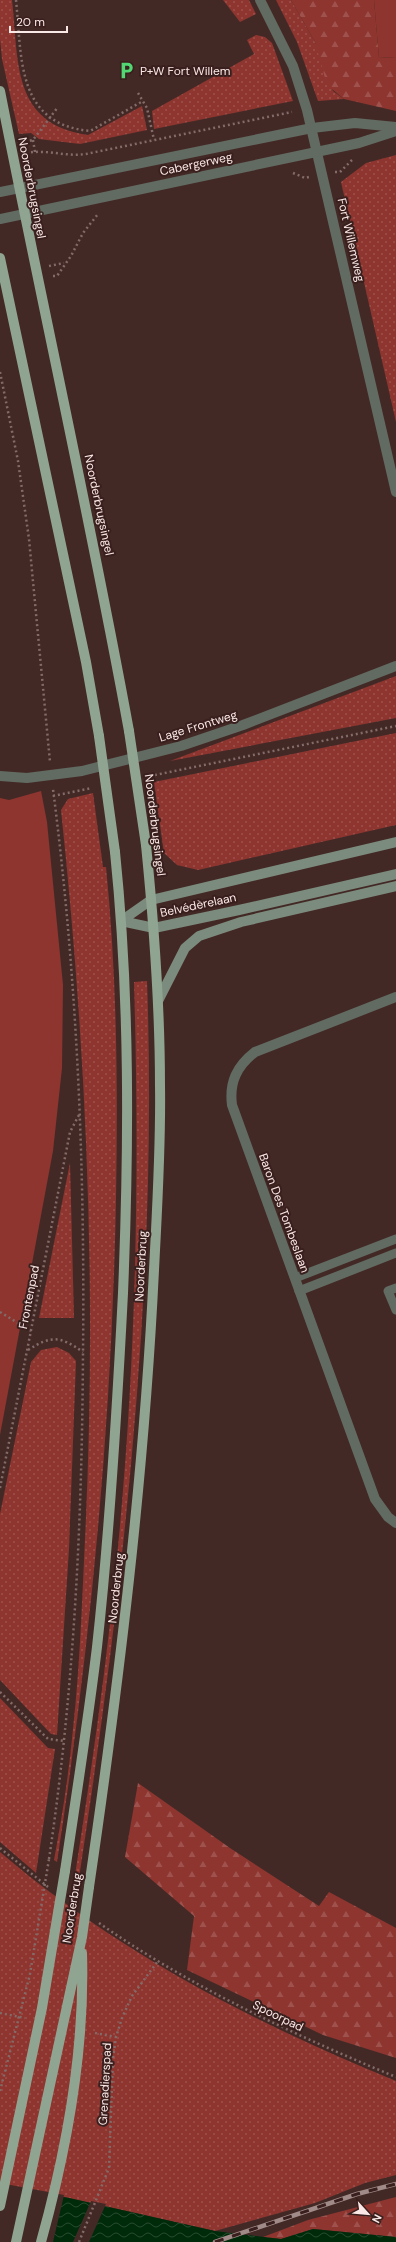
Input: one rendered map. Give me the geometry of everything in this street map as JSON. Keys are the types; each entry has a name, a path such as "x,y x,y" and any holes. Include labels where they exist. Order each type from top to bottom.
{"main road":[{"name":"Noorderbrugsingel","path":"0,91 19,189 103,589 129,731 146,845 154,928"},
{"path":"0,258 81,639 99,736 115,852 122,921"},
{"name":"Belvédèrelaan","path":"122,921 151,900 396,842"},
{"name":"Belvédèrelaan","path":"122,921 154,928 396,874"},
{"path":"158,1001 184,948 199,936 241,922 396,886"},
{"name":"Noorderbrug","path":"0,2206 42,2008 65,1871 97,1647 114,1454 124,1254 127,1157 125,999 122,921"},
{"name":"Noorderbrug","path":"16,2242 82,1937 111,1733 128,1596 151,1338 160,1152 158,1001 154,928"},
{"path":"41,2242 70,2111 80,2033 83,1978 82,1937"}],"street":[{"name":"Fort Willemweg","path":"260,0 293,66 312,128 396,492"},
{"name":"Cabergerweg","path":"0,192 312,128 355,123 396,127"},
{"name":"Cabergerweg","path":"0,219 359,143 396,131"},
{"name":"Lage Frontweg","path":"0,776 27,778 82,771 181,746 243,726 396,666"},
{"name":"Baron Des Tombeslaan","path":"396,997 265,1047 245,1060 237,1070 232,1083 232,1105 375,1499 388,1517 396,1523"}],"lane":[{"path":"294,1278 396,1239"},
{"path":"299,1291 396,1253"},
{"path":"396,1288 388,1291 396,1310"}],"path":[{"path":"16,0 27,86 36,104 50,118 71,128 90,131 143,101"},
{"path":"138,93 147,108 154,140"},
{"path":"58,108 33,140 35,152 48,151 73,156 307,110"},
{"path":"287,171 304,178 340,172 357,158"},
{"path":"64,262 71,256 82,233 100,212"},
{"path":"0,372 18,461 29,532 51,776"},
{"path":"147,777 396,726"},
{"path":"0,2091 30,1974 65,1741 73,1654 81,1501 85,1288 80,1112 69,943 53,796 100,786"},
{"name":"Frontenpad","path":"0,1488 70,1132 74,1121 80,1112"},
{"path":"0,1312 31,1331"},
{"path":"27,1350 41,1342 59,1339 70,1343 83,1352"},
{"path":"0,1692 48,1740 65,1741"},
{"name":"Spoorpad","path":"158,1962 278,2026 396,2077"},
{"name":"Grenadierspad","path":"79,2242 100,2194 109,2168 111,2156 113,2058 116,2037 122,2018 132,1996 158,1962"}],"green space":[{"path":"0,0 12,0 19,67 24,86 32,104 45,118 63,129 88,135 142,106 147,130 80,144 39,139 31,133 19,134 2,59 0,39"},
{"path":"223,0 249,0 256,14 240,22"},
{"path":"276,0 291,0 315,42 333,91 344,99 318,101 297,42"},
{"path":"291,0 374,0 379,58 396,57 396,111 344,99 327,85 315,42"},
{"path":"374,0 396,0 396,57 379,58"},
{"path":"256,35 265,37 272,43 293,101 154,129 152,111 254,54 247,40"},
{"path":"396,155 396,422 341,182 366,163"},
{"path":"396,676 396,718 170,761"},
{"path":"396,733 396,825 198,870 177,865 164,853 154,782"},
{"path":"41,791 47,822 63,985 62,1068 53,1151 0,1435 0,798 9,800"},
{"path":"93,793 103,867 106,867 115,991 117,1115 114,1281 105,1448 90,1614 57,1862 54,1860 69,1762 79,1658 85,1539 90,1355 90,1264 83,1083 70,902 61,810 68,799"},
{"path":"147,981 149,1093 147,1206 142,1318 134,1431 110,1656 79,1878 75,1875 103,1683 123,1494 135,1275 137,1128 134,982"},
{"path":"70,1163 74,1318 39,1318"},
{"path":"57,1347 69,1353 76,1361 69,1549 57,1735 51,1734 0,1680 0,1514 31,1362 41,1350"},
{"path":"0,1698 48,1748 55,1749 36,1873 0,1842"},
{"path":"138,1783 230,1848 319,1906 329,1892 396,1928 396,2058 323,2035 187,1970 194,1916 125,1857"},
{"path":"0,1852 91,1922 139,1953 189,1982 291,2035 396,2081 396,2175 365,2183 315,2203 215,2231 69,2198 0,2185"},
{"path":"396,2197 396,2237 313,2229 281,2239 263,2237 308,2220"}],"water":[{"path":"0,2185 69,2198 215,2231 281,2239 313,2229 396,2237 396,2242 0,2242"}],"pier":[{"path":"0,2183 64,2195 53,2242 0,2242"},
{"path":"91,2201 106,2204 89,2242 73,2242"}],"railway":[{"path":"215,2242 357,2194 396,2184"}],"place":[{"name":"P+W Fort Willem","path":"127,71"}]}
